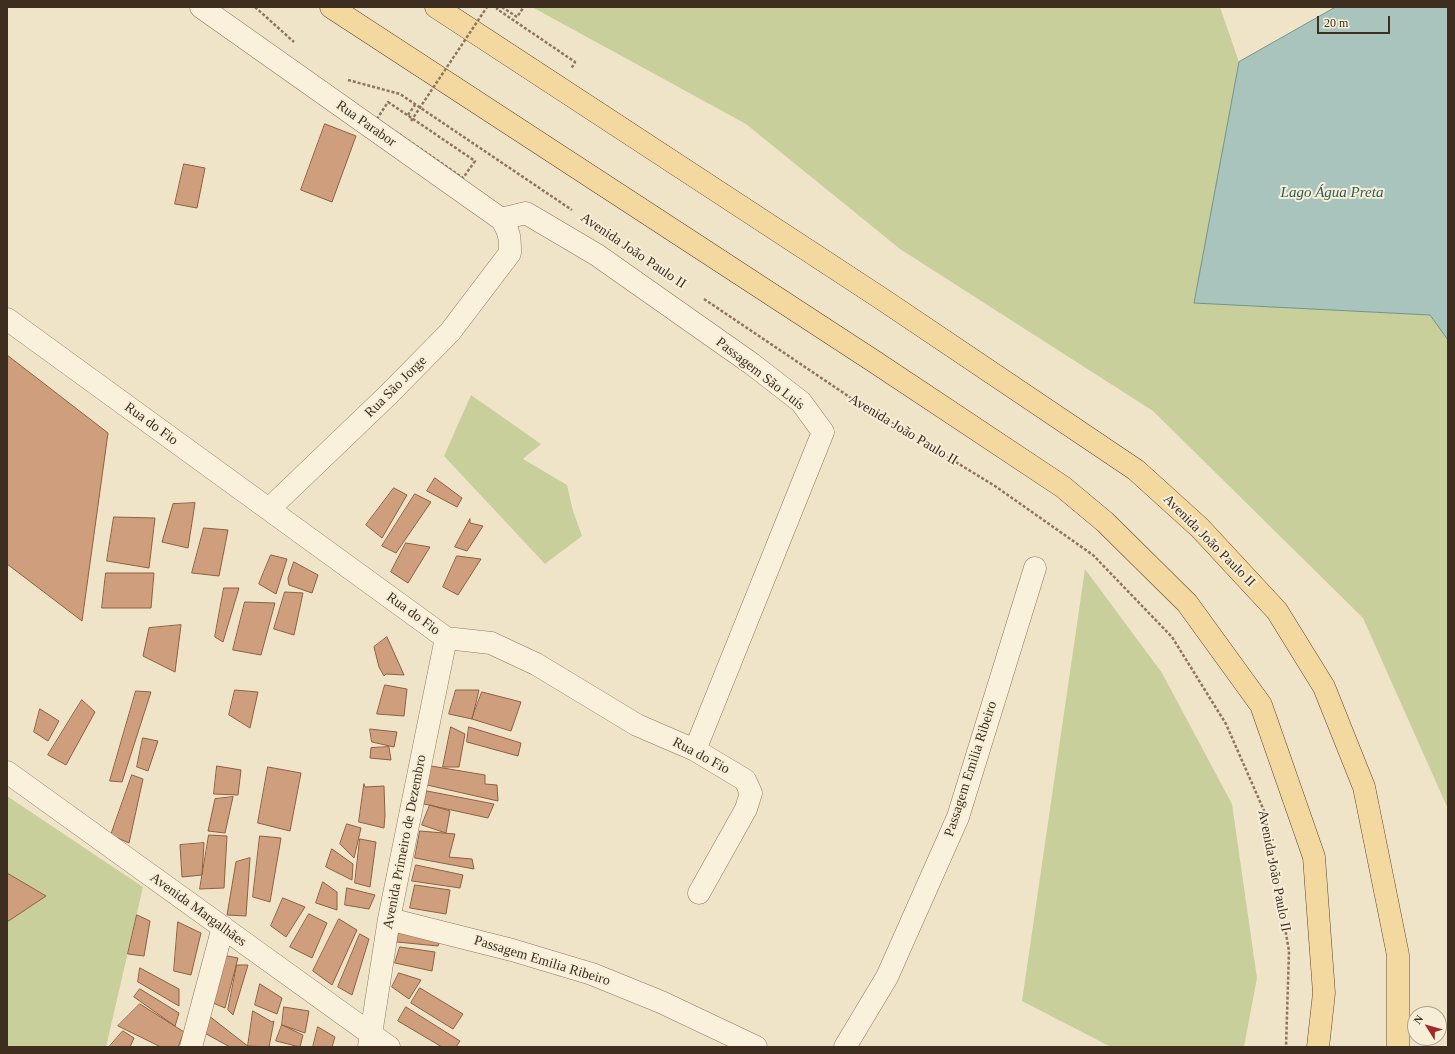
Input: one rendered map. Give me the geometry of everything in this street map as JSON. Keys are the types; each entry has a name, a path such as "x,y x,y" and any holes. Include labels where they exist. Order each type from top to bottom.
{"main road":[{"path":"331,7 1063,487 1105,522 1187,602 1261,705 1314,857 1324,993 1318,1047"},
{"name":"Avenida João Paulo II","path":"436,7 876,295 1136,470 1200,528 1277,610 1324,687 1364,787 1398,955 1398,1047"}],"street":[{"name":"Rua Parabor","path":"201,7 502,219"},
{"name":"Passagem São Luís","path":"502,219 526,213 597,255 752,364 801,402 823,432 694,750"},
{"name":"Rua São Jorge","path":"269,509 389,394 450,332 510,253 510,237 507,226 502,219"},
{"name":"Rua do Fio","path":"7,319 446,638 491,643 536,664 637,725 694,750 745,780 751,793 746,809 699,893"},
{"name":"Passagem Emilia Ribeiro","path":"845,1047 887,977 958,817 1034,568"},
{"name":"Avenida Primeiro de Dezembro","path":"370,1041 388,919 446,638"},
{"name":"Avenida Margalhães","path":"7,772 223,927 370,1041 389,1047"},
{"name":"Passagem Emilia Ribeiro","path":"388,919 512,950 592,974 661,1002 756,1047"},
{"path":"191,1047 223,927"}],"path":[{"path":"254,7 300,47"},
{"path":"410,121 488,7"},
{"path":"494,7 498,8 576,62 558,87"},
{"path":"502,7 517,17 523,8 522,7"},
{"name":"Avenida João Paulo II","path":"345,80 400,94 572,210"},
{"path":"408,116 415,105"},
{"name":"Avenida João Paulo II","path":"700,296 854,400 995,486 1092,555 1172,637 1226,724 1265,813 1289,951 1286,1047"}],"green space":[{"path":"532,7 1220,7 1239,62 1194,303 1430,315 1448,340 1448,809 1363,618 1153,411 900,249 746,124"},
{"path":"471,395 541,444 523,459 567,485 573,511 582,536 545,564 444,456"},
{"path":"1085,569 1162,673 1232,804 1257,978 1244,1047 1111,1047 1022,1001"},
{"path":"7,796 143,887 106,1047 7,1047"}],"water":[{"name":"Lago Água Preta","path":"1336,7 1448,7 1448,340 1430,315 1194,303 1239,62"}],"building":[{"path":"325,124 356,136 332,202 301,190"},
{"path":"184,164 205,168 197,208 175,204"},
{"path":"7,355 108,433 82,621 7,564"},
{"path":"435,478 462,498 457,507 427,491"},
{"path":"394,488 407,495 382,538 366,525"},
{"path":"415,494 431,502 396,553 382,546"},
{"path":"195,503 188,548 162,542 173,504"},
{"path":"114,517 155,518 149,568 107,561"},
{"path":"470,519 470,523 483,526 467,551 455,547"},
{"path":"204,528 228,530 219,576 192,573"},
{"path":"406,543 430,547 408,583 391,572"},
{"path":"271,555 287,559 276,594 259,584"},
{"path":"457,556 481,559 458,595 443,587"},
{"path":"294,562 318,575 312,593 289,585 288,579"},
{"path":"106,573 154,573 151,608 102,608"},
{"path":"224,588 239,588 223,642 215,637"},
{"path":"285,592 303,593 294,635 274,629"},
{"path":"245,602 275,603 261,655 233,650"},
{"path":"181,625 175,672 143,656 149,628"},
{"path":"387,637 404,675 386,674 384,676 379,667 374,647"},
{"path":"385,685 407,689 404,716 377,714"},
{"path":"235,690 258,692 250,728 229,715"},
{"path":"456,690 479,690 472,719 449,714"},
{"path":"136,691 151,692 122,782 110,781"},
{"path":"482,692 521,702 511,731 472,719"},
{"path":"82,700 95,712 66,765 48,755"},
{"path":"40,709 59,721 48,741 34,732"},
{"path":"451,727 465,734 459,767 443,767"},
{"path":"469,727 521,743 518,756 467,742"},
{"path":"370,729 397,732 394,747 372,742"},
{"path":"143,738 158,741 148,771 137,767"},
{"path":"389,747 391,760 370,758 371,748"},
{"path":"217,766 241,770 238,795 214,794"},
{"path":"431,766 485,775 485,784 497,785 498,801 427,785"},
{"path":"268,767 301,773 290,831 258,823"},
{"path":"132,775 143,779 129,843 111,835"},
{"path":"364,784 365,787 384,786 384,828 359,822"},
{"path":"427,791 494,804 488,818 424,804"},
{"path":"233,797 225,833 208,831 215,799"},
{"path":"430,805 450,811 446,833 422,825"},
{"path":"347,824 361,828 354,858 340,844"},
{"path":"420,831 455,834 449,857 472,859 474,869 415,858"},
{"path":"209,835 227,836 224,888 200,889"},
{"path":"260,836 281,838 270,902 253,897"},
{"path":"360,839 376,842 370,887 355,883"},
{"path":"204,843 202,875 182,877 180,845"},
{"path":"332,849 353,864 352,880 326,867"},
{"path":"250,858 246,916 227,915 236,862"},
{"path":"416,865 463,875 460,888 412,881"},
{"path":"7,873 46,896 7,922"},
{"path":"323,882 337,892 337,910 316,903"},
{"path":"415,885 450,890 446,914 410,908"},
{"path":"347,888 375,895 369,909 345,905"},
{"path":"283,898 305,907 286,937 271,926"},
{"path":"309,914 327,923 312,958 290,947"},
{"path":"137,915 150,921 144,956 128,954"},
{"path":"339,919 357,930 332,985 313,971"},
{"path":"178,922 201,933 191,975 174,971"},
{"path":"399,930 441,937 438,946 397,942"},
{"path":"360,934 369,939 352,995 338,987"},
{"path":"400,947 435,952 432,971 395,963"},
{"path":"217,954 238,958 225,1008 206,1000"},
{"path":"237,965 248,965 233,1015 228,1010"},
{"path":"140,968 179,989 179,1006 138,982"},
{"path":"399,973 421,980 409,999 392,987"},
{"path":"260,984 282,998 277,1014 255,1005"},
{"path":"420,988 463,1014 453,1029 411,1003"},
{"path":"140,989 179,1013 175,1026 134,997"},
{"path":"140,1004 184,1032 178,1047 161,1047 118,1026"},
{"path":"284,1007 309,1011 305,1033 282,1025"},
{"path":"406,1007 460,1041 456,1047 442,1047 398,1021"},
{"path":"253,1011 272,1022 274,1021 269,1047 248,1046"},
{"path":"204,1012 249,1047 230,1047 199,1030"},
{"path":"282,1025 303,1035 300,1047 276,1041"},
{"path":"318,1027 335,1037 332,1047 313,1047"},
{"path":"123,1031 134,1038 130,1047 111,1047 110,1046"}]}
